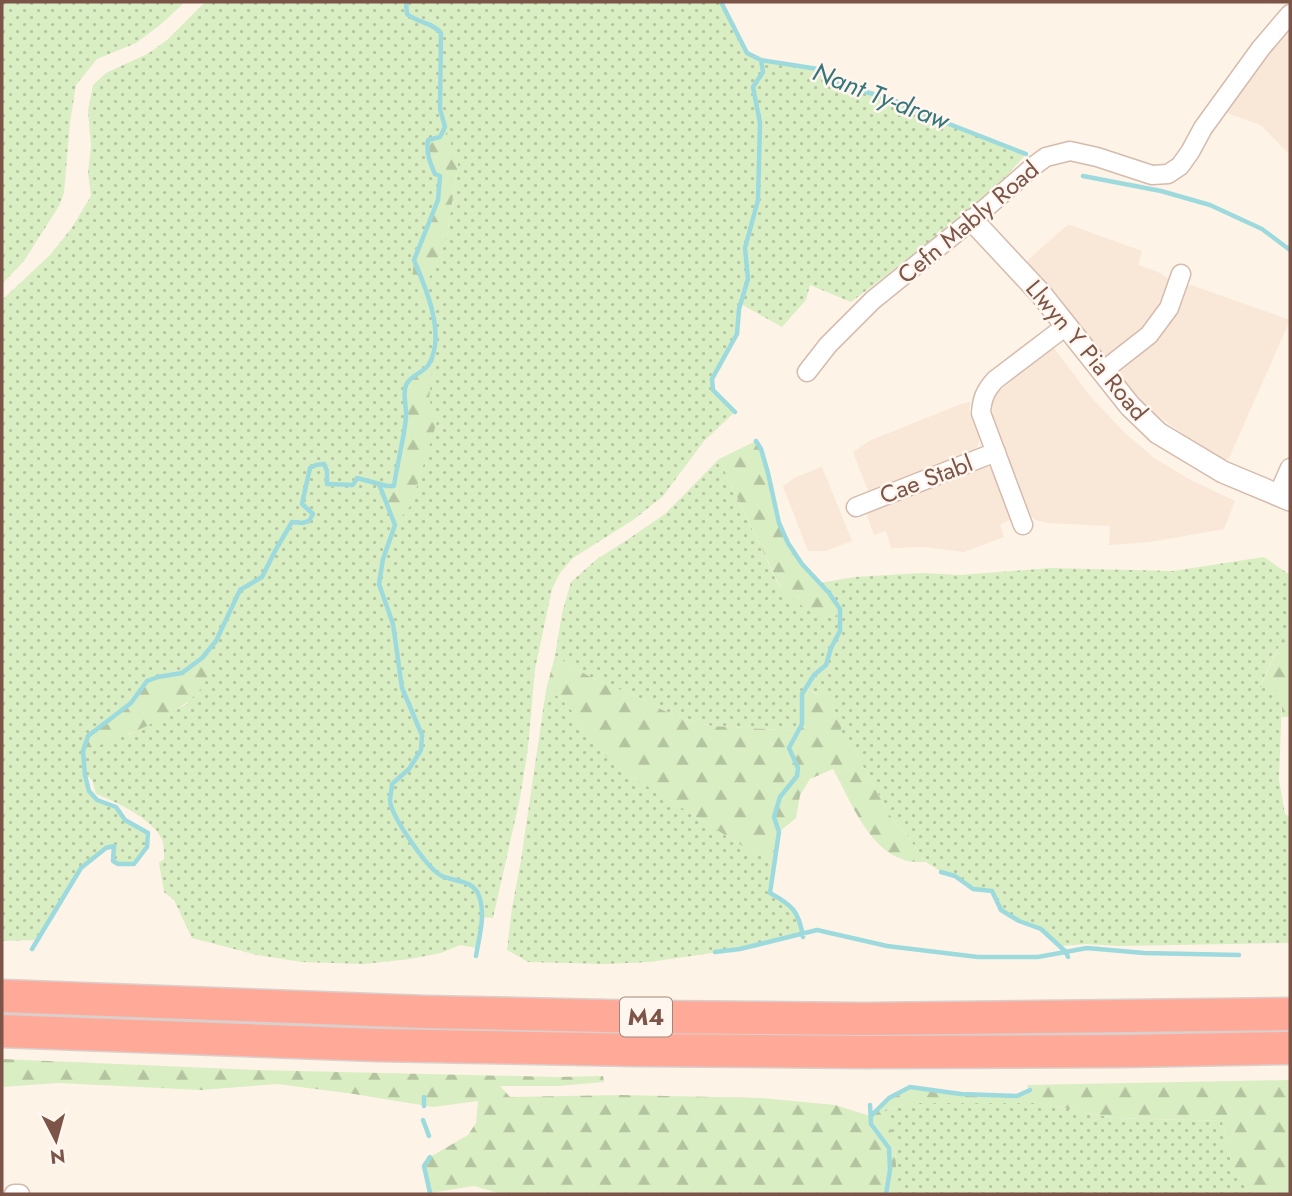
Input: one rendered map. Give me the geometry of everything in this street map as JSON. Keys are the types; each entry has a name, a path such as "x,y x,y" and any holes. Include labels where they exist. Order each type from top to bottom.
{"highway":[{"name":"M4","path":"2,996 638,1017 864,1019 1290,1014"},
{"name":"M4","path":"2,1031 376,1045 623,1049 878,1052 1290,1048"}],"street":[{"name":"Cefn Mably Road","path":"807,372 828,345 873,300 1046,157 1070,151 1082,153 1152,175 1168,174 1180,166 1203,128 1261,48 1290,14"},
{"name":"Llwyn Y Pia Road","path":"972,220 1041,294 1130,406 1158,433 1223,472 1284,498"},
{"path":"1103,371 1149,335 1169,308 1181,274"},
{"name":"Cae Stabl","path":"1023,525 981,413 982,400 995,380 1066,326"},
{"name":"Cae Stabl","path":"856,506 996,452"},
{"path":"1284,498 1290,468"},
{"path":"14,1194 20,1194"}],"shaded area":[{"path":"1288,30 1290,155 1261,125 1221,111 1279,37"},
{"path":"1070,225 1142,251 1138,265 1158,272 1169,281 1169,287 1157,309 1138,332 1105,359 1059,297 1026,262"},
{"path":"1191,285 1290,320 1229,458 1225,460 1207,451 1154,413 1114,370 1185,286"},
{"path":"1054,348 1090,396 1126,434 1154,458 1189,479 1235,501 1224,529 1150,542 1109,545 1110,526 1048,523 1036,520 1028,513 992,417 993,403 998,392"},
{"path":"970,402 969,412 980,439 977,448 869,493 853,452 869,441"},
{"path":"822,467 852,541 825,551 808,551 783,486 796,477"},
{"path":"988,467 994,471 1012,512 1011,519 1000,525 1004,537 964,552 926,547 891,548 886,531 874,535 867,516 870,508 977,468"}],"green space":[{"path":"2,2 185,2 136,43 97,59 76,85 64,193 59,206 24,261 2,284"},
{"path":"205,2 721,2 747,53 761,60 818,69 840,85 892,99 1026,154 994,190 851,302 810,285 806,300 782,327 741,304 737,334 712,379 713,390 735,412 704,441 663,496 633,520 573,558 560,573 552,589 535,669 528,748 520,798 493,918 482,917 477,948 460,945 441,953 364,964 302,962 257,955 192,938 174,900 164,892 159,863 164,859 164,846 159,834 144,819 96,794 92,780 86,775 89,791 97,800 116,807 125,820 148,833 147,847 134,864 118,864 113,861 114,846 102,851 80,871 37,940 2,941 2,300 50,255 71,229 91,196 88,173 91,146 88,110 93,85 106,73 149,53 167,40","holes":["445,128 458,164 446,241 425,286 425,231 438,200 440,176 435,173 430,162 428,140 440,137","432,357 429,401 437,418 411,505 379,484 394,486 407,415 405,388 409,380 428,367","206,652 187,704 128,735 88,736 131,703 158,677 182,673"]},
{"path":"445,127 458,164 446,241 425,287 433,317 412,280 414,260 438,200 440,176 435,174 430,162 428,140 440,137"},
{"path":"434,354 429,400 438,418 411,505 395,525 378,484 394,485 407,415 404,388 408,380 428,367"},
{"path":"756,441 767,467 775,508 784,534 802,564 836,602 840,617 822,615 807,609 780,587 719,459"},
{"path":"719,459 780,588 829,593 820,583 855,577 922,573 960,575 1051,568 1173,571 1264,557 1290,575 1290,623 1260,686 1272,686 1282,699 1279,780 1285,814 1290,817 1290,943 1061,946 1041,929 1019,921 1001,910 991,891 973,889 955,876 941,872 926,862 894,822 855,752 841,738 840,721 835,716 832,702 806,688 802,698 798,731 712,726 674,716 592,678 555,656 562,613 571,582 597,559 665,514"},
{"path":"1290,623 1290,717 1282,717 1278,692 1272,686 1260,687"},
{"path":"207,651 209,673 203,687 191,699 155,722 83,751 88,736 131,703 147,681 182,673"},
{"path":"555,656 592,678 674,716 712,726 798,731 802,698 806,688 818,695 823,694 832,702 835,716 841,721 841,738 855,752 894,822 926,862 904,860 880,845 861,821 833,769 810,779 800,795 796,818 779,832 773,861 752,852 617,767 584,734 574,713 559,697 546,690"},
{"path":"546,690 559,697 574,713 584,734 617,767 752,852 773,861 770,893 792,908 803,932 740,949 649,962 528,962 507,950"},
{"path":"2,1059 256,1070 603,1076 604,1082 558,1086 500,1086 510,1097 621,1095 762,1098 835,1105 870,1116 889,1098 910,1087 961,1094 1017,1096 1029,1091 1027,1085 1290,1080 1290,1194 1251,1194 1233,1169 1222,1121 1115,1118 1038,1103 909,1103 884,1110 894,1140 897,1177 893,1194 501,1194 474,1186 430,1193 424,1166 430,1157 468,1135 476,1123 478,1101 433,1107 277,1084 201,1090 58,1083 2,1087"},
{"path":"909,1103 1038,1103 1115,1118 1222,1121 1233,1169 1251,1194 893,1194 895,1151 884,1110"}],"waterway":[{"path":"32,949 81,868 106,848 114,846 113,861 118,864 134,864 147,847 148,833 125,820 116,807 97,800 89,791 83,751 88,736 131,703 147,681 182,673 202,658 216,641 240,590 262,577 292,522 309,521 313,514 302,504 310,468 324,464 327,484 353,485 357,478 394,486 406,417 405,389 408,382 429,364 436,339 432,312 414,260 438,200 440,176 435,174 430,162 428,140 440,137 445,127 440,109 441,33 407,14 406,2"},
{"name":"Nant Ty-draw","path":"721,2 747,53 761,60 818,69 840,85 892,99 1026,154"},
{"path":"735,412 713,390 712,379 737,334 739,309 748,279 745,248 758,200 760,123 753,87 763,72 761,60"},
{"name":"Nant Ty-draw","path":"1083,176 1161,191 1210,205 1262,229 1290,250"},
{"path":"756,441 768,473 779,523 788,543 840,609 840,631 826,665 814,675 802,694 802,724 789,748 798,768 797,776 780,797 774,817 779,832 770,893 784,901 797,915 803,937"},
{"path":"379,484 395,525 383,559 379,584 393,624 402,688 422,735 421,750 409,769 392,784 390,801 404,830 428,864 442,876 469,884 477,891 482,918 476,956"},
{"path":"941,872 955,876 973,889 992,891 1001,910 1019,921 1041,929 1068,957"},
{"path":"715,952 740,949 817,930 887,946 978,957 1038,957 1087,948 1144,953 1239,955"},
{"path":"871,1116 889,1098 910,1087 961,1094 1017,1096 1030,1090"},
{"path":"424,1097 424,1106"},
{"path":"870,1105 871,1124 889,1148 890,1170 886,1194"},
{"path":"423,1120 429,1136"},
{"path":"430,1157 424,1166 430,1193"}]}
